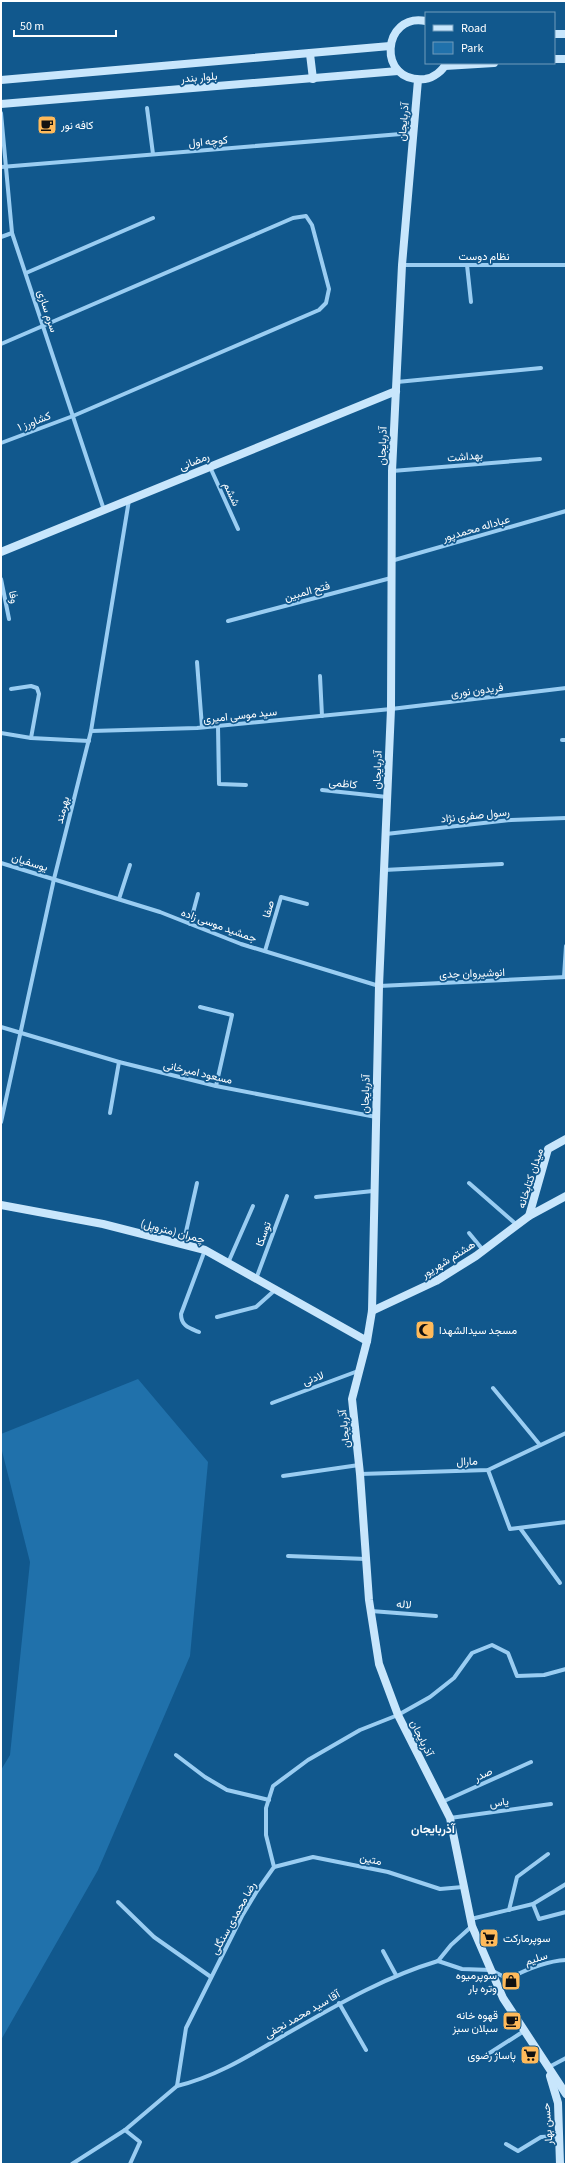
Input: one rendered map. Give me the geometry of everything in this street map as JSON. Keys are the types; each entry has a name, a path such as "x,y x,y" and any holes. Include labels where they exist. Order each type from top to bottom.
{"street":[{"path":"425,22 420,20 409,22 400,28 393,36 390,46 391,60 398,71 407,77 418,80 433,76 445,64"},
{"path":"555,34 566,34"},
{"name":"بلوار بندر","path":"1,80 390,46"},
{"path":"310,54 313,79"},
{"path":"555,59 566,58"},
{"name":"بلوار بندر","path":"1,104 398,71"},
{"name":"آذربایجان","path":"418,80 402,265 392,471 391,709 379,986 372,1311 367,1341 352,1399 360,1474 370,1611 379,1664 398,1715 450,1818 471,1923 503,1998 547,2068"},
{"path":"147,108 153,154"},
{"name":"سرم سازی","path":"1,113 3,167 12,233 104,510"},
{"name":"کوچه اول","path":"3,167 413,132"},
{"name":"کشاورز ۱","path":"1,443 73,416 320,310 326,303 329,289 312,225 306,216 293,218 44,327"},
{"path":"26,273 153,218"},
{"path":"1,237 12,233"},
{"name":"نظام دوست","path":"402,265 566,265"},
{"path":"467,265 471,302"},
{"path":"1,344 44,327"},
{"path":"396,382 541,368"},
{"name":"رمضانی","path":"1,552 396,391"},
{"name":"بهداشت","path":"392,471 540,459"},
{"name":"ششم","path":"210,466 238,529"},
{"name":"بهرمند","path":"1,1122 54,879 89,741 129,500"},
{"name":"عباداله محمدپور","path":"391,562 566,511"},
{"name":"فتح المبین","path":"228,621 391,578"},
{"name":"وفا","path":"1,579 9,619"},
{"path":"197,662 202,728"},
{"path":"320,676 322,716"},
{"path":"11,689 32,686 37,688 39,694 31,738"},
{"name":"فریدون نوری","path":"391,709 566,688"},
{"name":"سید موسی امیری","path":"91,731 202,728 391,709"},
{"path":"218,726 219,784 246,786"},
{"path":"1,733 31,738 89,741"},
{"name":"کاظمی","path":"322,790 387,797"},
{"name":"رسول صفری نژاد","path":"386,834 511,820 566,818"},
{"name":"یوسفیان","path":"1,863 54,879"},
{"path":"118,899 130,864"},
{"path":"384,870 502,864"},
{"name":"جمشید موسی زاده","path":"54,879 118,899 265,951 379,986"},
{"path":"190,924 198,894"},
{"name":"صفا","path":"265,951 281,897 307,904"},
{"path":"565,977 566,946"},
{"name":"انوشیروان جدی","path":"379,986 565,977"},
{"path":"200,1007 232,1015 216,1086"},
{"name":"مسعود امیرخانی","path":"1,1027 119,1062 216,1086 376,1117"},
{"path":"110,1113 119,1062"},
{"name":"میدان کتابخانه","path":"529,1216 548,1149 566,1139"},
{"path":"183,1245 197,1183"},
{"path":"469,1184 518,1225"},
{"path":"316,1197 374,1191"},
{"name":"توسکا","path":"256,1279 286,1196"},
{"name":"میدان کتابخانه","path":"529,1216 566,1196"},
{"name":"چمران (متروپل)","path":"1,1204 103,1224 205,1250 367,1341"},
{"path":"228,1264 253,1206"},
{"name":"هشتم شهریور","path":"372,1311 436,1281 483,1250 529,1216"},
{"path":"469,1233 483,1250"},
{"path":"199,1332 185,1326 181,1321 181,1314 205,1250"},
{"path":"217,1318 256,1307 275,1290"},
{"name":"لادنی","path":"272,1402 359,1371"},
{"path":"493,1388 540,1445"},
{"name":"مارال","path":"360,1474 488,1470 566,1433"},
{"path":"283,1476 359,1465"},
{"path":"488,1470 510,1529 566,1522"},
{"path":"520,1528 560,1583"},
{"path":"288,1556 366,1559"},
{"name":"لاله","path":"370,1611 436,1616"},
{"path":"274,1868 266,1835 266,1808 273,1786 297,1767 360,1730 398,1715 430,1697 454,1678 472,1653 492,1645 508,1653 517,1676 544,1675 566,1669"},
{"path":"176,1755 205,1777 228,1790 269,1800"},
{"name":"صدر","path":"442,1802 531,1762"},
{"name":"یاس","path":"450,1818 551,1804"},
{"path":"509,1910 517,1877 548,1854"},
{"name":"متین","path":"274,1868 313,1857 388,1872 440,1889 463,1887"},
{"name":"رضا محمدی سنگلی","path":"177,2086 186,2028 246,1910 274,1868"},
{"path":"491,1970 462,1968 438,1960 471,1923 509,1910 533,1904 566,1884"},
{"path":"118,1902 154,1937 211,1977"},
{"path":"533,1904 539,1919 566,1912"},
{"path":"383,1951 396,1975"},
{"name":"آقا سید محمد نجفی","path":"177,2086 196,2082 225,2070 339,2003 396,1975 438,1960"},
{"name":"سلیم","path":"491,1970 508,1979 529,1969 558,1960 566,1960"},
{"path":"339,2003 366,2050"},
{"path":"485,2056 524,2031"},
{"path":"547,2068 566,2058"},
{"name":"حسن بهار","path":"547,2068 566,2094"},
{"name":"حسن بهار","path":"547,2068 558,2103 560,2164"},
{"path":"72,2164 125,2130 177,2086"},
{"path":"125,2130 140,2142 130,2164"},
{"path":"506,2144 518,2151 541,2136 559,2136"}],"green space":[{"path":"138,1379 208,1462 190,1656 98,1870 1,2040 1,1770 10,1755 30,1562 1,1447 1,1434"}],"place":[{"name":"کافه نور","path":"47,125"},
{"name":"مسجد سیدالشهدا","path":"425,1330"},
{"name":"سوپرمارکت","path":"489,1938"},
{"name":"سوپرمیوه وتره بار","path":"511,1981"},
{"name":"قهوه خانه سبلان سبز","path":"512,2021"},
{"name":"پاساژ رضوی","path":"530,2055"}],"district":[{"name":"آذربایجان","path":"433,1829"}]}
